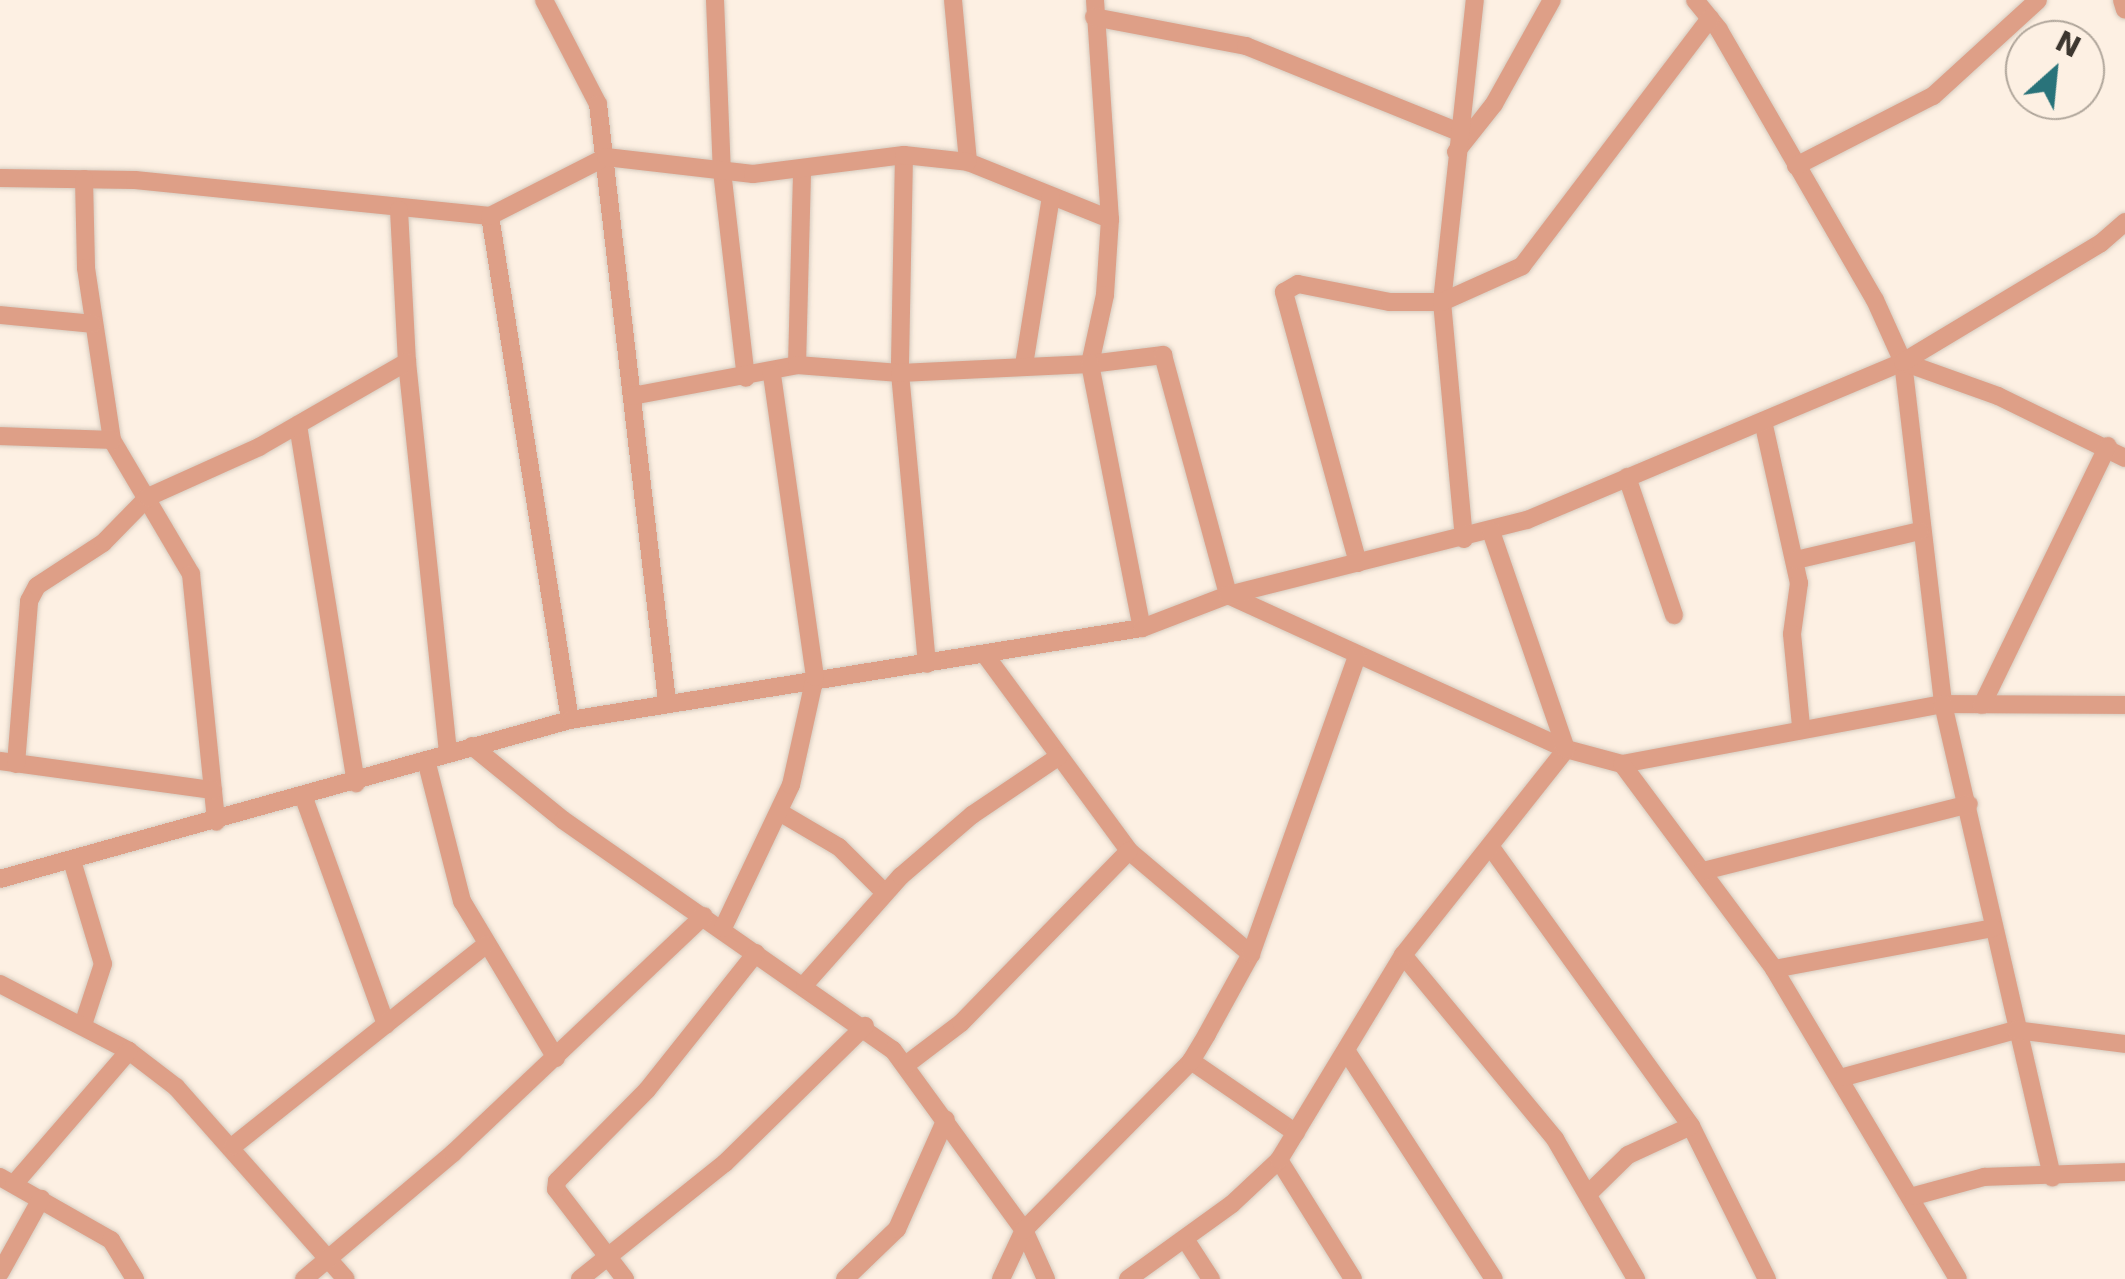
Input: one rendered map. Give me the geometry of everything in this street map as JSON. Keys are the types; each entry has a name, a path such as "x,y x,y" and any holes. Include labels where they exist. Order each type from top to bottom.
{"street":[{"path":"544,0 598,104 667,701"},
{"path":"715,0 722,170 746,378"},
{"path":"953,0 968,162"},
{"path":"1464,539 1442,302 1475,0"},
{"path":"1456,152 1494,104 1552,0"},
{"path":"1695,0 1710,18 1796,166 1904,362 1920,532 1943,704 2052,1178"},
{"path":"1796,166 1933,96 2038,0"},
{"path":"2122,0 2125,10"},
{"path":"1142,628 1090,364 1105,294 1110,219 1094,8 1246,46 1459,132"},
{"path":"1358,563 1281,299 1298,284 1390,302 1442,302 1497,280 1540,250 1710,18"},
{"path":"904,155 900,373 926,664"},
{"path":"0,178 84,179 490,216 606,157 722,170 802,172 904,155 968,162 1110,219"},
{"path":"797,365 802,172"},
{"path":"84,179 93,324 112,440 191,574 216,822"},
{"path":"1024,365 1051,196"},
{"path":"399,210 407,362 448,753"},
{"path":"490,216 570,720"},
{"path":"0,879 73,864 570,720 815,677 986,656 1142,628 1228,596 1464,539 1764,422 1904,362 2101,244 2125,222"},
{"path":"0,316 93,324"},
{"path":"632,396 746,378 797,365 900,373 1090,364 1163,355 1228,596 1566,749 1622,764 1801,726 1943,704 2125,705"},
{"path":"213,790 8,762 29,601 48,576 103,543 148,497 298,424 407,362"},
{"path":"1904,362 2108,446 2125,458"},
{"path":"723,928 781,813 800,760 815,677 772,373"},
{"path":"1764,422 1796,560 1792,634 1801,726"},
{"path":"298,424 356,783"},
{"path":"0,436 112,440"},
{"path":"1982,706 2108,446"},
{"path":"1627,477 1674,615"},
{"path":"1491,530 1566,749"},
{"path":"1796,560 1920,532"},
{"path":"986,656 1129,851 1251,954"},
{"path":"1001,1279 1024,1230 1190,1061 1251,954 1357,656"},
{"path":"472,746 563,820 865,1026 907,1064 1024,1230 1046,1279"},
{"path":"1128,1279 1185,1239 1279,1160 1403,955 1566,749"},
{"path":"804,984 885,893 972,814 1058,757"},
{"path":"426,760 462,901 556,1058"},
{"path":"1622,764 1774,969 1844,1077 1958,1279"},
{"path":"304,798 386,1024"},
{"path":"1703,871 1969,804"},
{"path":"781,813 839,847 885,893"},
{"path":"1490,846 1691,1126 1767,1279"},
{"path":"907,1064 961,1023 1129,851"},
{"path":"73,864 103,964 82,1025"},
{"path":"304,1279 556,1058 704,916"},
{"path":"1774,969 1993,928"},
{"path":"233,1146 486,944"},
{"path":"625,1279 556,1190 557,1181 648,1090 756,953"},
{"path":"1403,955 1555,1140 1636,1279"},
{"path":"0,984 129,1051 233,1146 346,1279"},
{"path":"580,1279 724,1163 865,1026"},
{"path":"1844,1077 2016,1030 2125,1044"},
{"path":"129,1051 7,1181 111,1240 135,1279"},
{"path":"1347,1052 1494,1279"},
{"path":"1190,1061 1296,1133"},
{"path":"845,1279 897,1228 946,1119"},
{"path":"1588,1194 1628,1155 1691,1126"},
{"path":"1279,1160 1353,1279"},
{"path":"1914,1196 1984,1177 2052,1178 2125,1172"},
{"path":"0,1274 41,1199"},
{"path":"1185,1239 1211,1279"}]}
